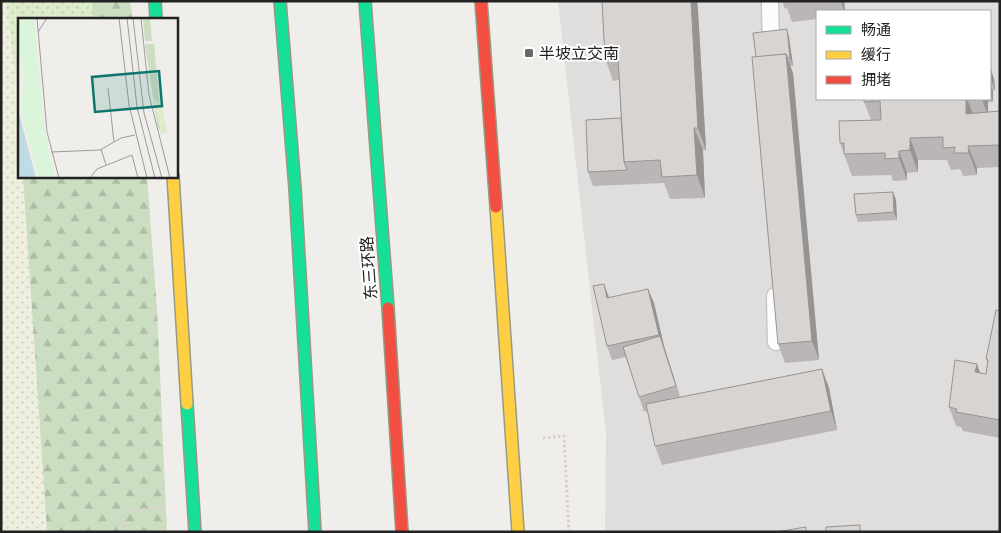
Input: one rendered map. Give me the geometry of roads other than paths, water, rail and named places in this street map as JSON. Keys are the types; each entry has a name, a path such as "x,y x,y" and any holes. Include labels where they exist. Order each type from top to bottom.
{"main road":[{"path":"155,1 156,18"},
{"path":"280,1 295,188 314,532"},
{"name":"东三环路","path":"365,1 400,475 402,532"},
{"path":"481,1 518,532"},
{"path":"173,178 195,532"}],"lane":[{"path":"770,1 771,69"},
{"path":"775,284 776,342"}],"place":[{"name":"半坡立交南","path":"529,53"}]}
